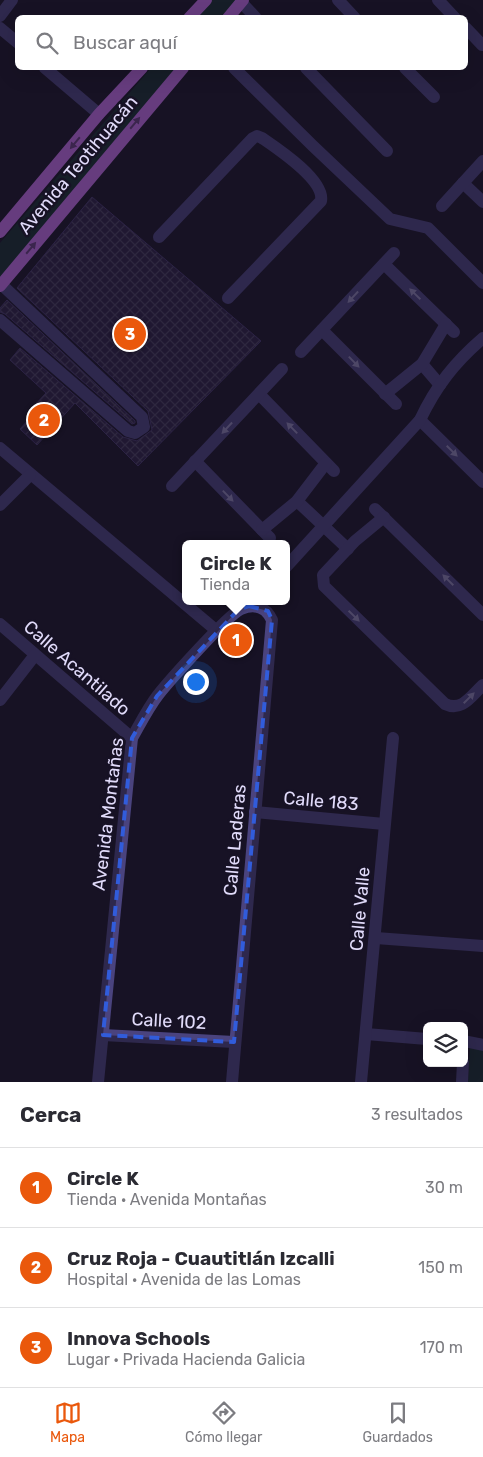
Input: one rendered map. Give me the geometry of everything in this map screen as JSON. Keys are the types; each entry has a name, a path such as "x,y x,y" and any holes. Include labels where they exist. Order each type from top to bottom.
{"main road":[{"path":"192,15 206,0"},
{"path":"230,15 242,1"},
{"name":"Avenida Teotihuacán","path":"0,232 99,114 140,70"},
{"name":"Avenida Teotihuacán","path":"0,285 181,70"}],"street":[{"path":"0,16 12,0"},
{"path":"338,0 352,15"},
{"path":"438,0 452,15"},
{"path":"242,1 254,15"},
{"path":"0,28 15,41"},
{"path":"468,30 482,45"},
{"path":"47,70 99,114"},
{"path":"236,70 390,218 428,228 483,283"},
{"path":"308,70 387,151"},
{"path":"407,70 434,97"},
{"path":"159,237 253,138 257,136 262,138 297,162 319,190 322,196 320,201 228,298"},
{"path":"297,162 313,146"},
{"path":"442,206 483,161"},
{"path":"463,183 483,202"},
{"path":"301,352 394,253"},
{"path":"384,264 450,328 422,364 385,394"},
{"path":"0,285 142,417 144,427 135,433 128,431 0,320"},
{"path":"322,330 396,404"},
{"path":"290,562 420,420 440,385 459,359 483,338"},
{"path":"422,364 440,385"},
{"path":"172,486 282,369"},
{"path":"195,461 266,534 330,467 259,394"},
{"path":"420,420 483,482"},
{"path":"0,448 182,602"},
{"path":"0,505 30,475"},
{"path":"297,501 324,524 348,549"},
{"path":"483,615 380,513 323,575 324,586 445,704 454,708 461,706 483,685"},
{"path":"186,605 217,631"},
{"name":"Avenida Montañas","path":"98,1082 132,738 157,696 217,631 238,610 260,606"},
{"name":"Calle Laderas","path":"232,1082 272,620 268,611 260,606"},
{"name":"Calle Acantilado","path":"0,624 132,738"},
{"path":"0,700 35,655"},
{"name":"Calle Valle","path":"361,1082 376,938 384,824 393,738"},
{"name":"Calle 183","path":"255,812 384,824"},
{"path":"376,938 483,946"},
{"path":"366,1034 423,1039"},
{"name":"Calle 102","path":"103,1035 234,1042"},
{"path":"468,1043 483,1045"},
{"path":"462,1082 463,1067"}],"highlighted area":[{"path":"249,606 268,611 272,620 234,1042 103,1035 132,738 157,696 238,610"}],"green space":[{"path":"211,0 239,0 225,15 198,15"},
{"path":"149,70 177,70 0,280 0,243"},
{"path":"470,1046 483,1049 483,1082 468,1082"}],"building":[{"path":"92,197 261,341 138,466 75,403 37,445 20,429 36,411 33,407 46,393 10,360 20,348 123,437 137,441 152,430 148,411 17,288"},
{"path":"7,300 135,423 132,424 5,314 0,312 0,308"}],"place":[{"name":"Innova Schools","path":"130,334"},
{"name":"Cruz Roja - Cuautitlán Izcalli","path":"44,420"},
{"name":"Circle K","path":"236,640"}]}
